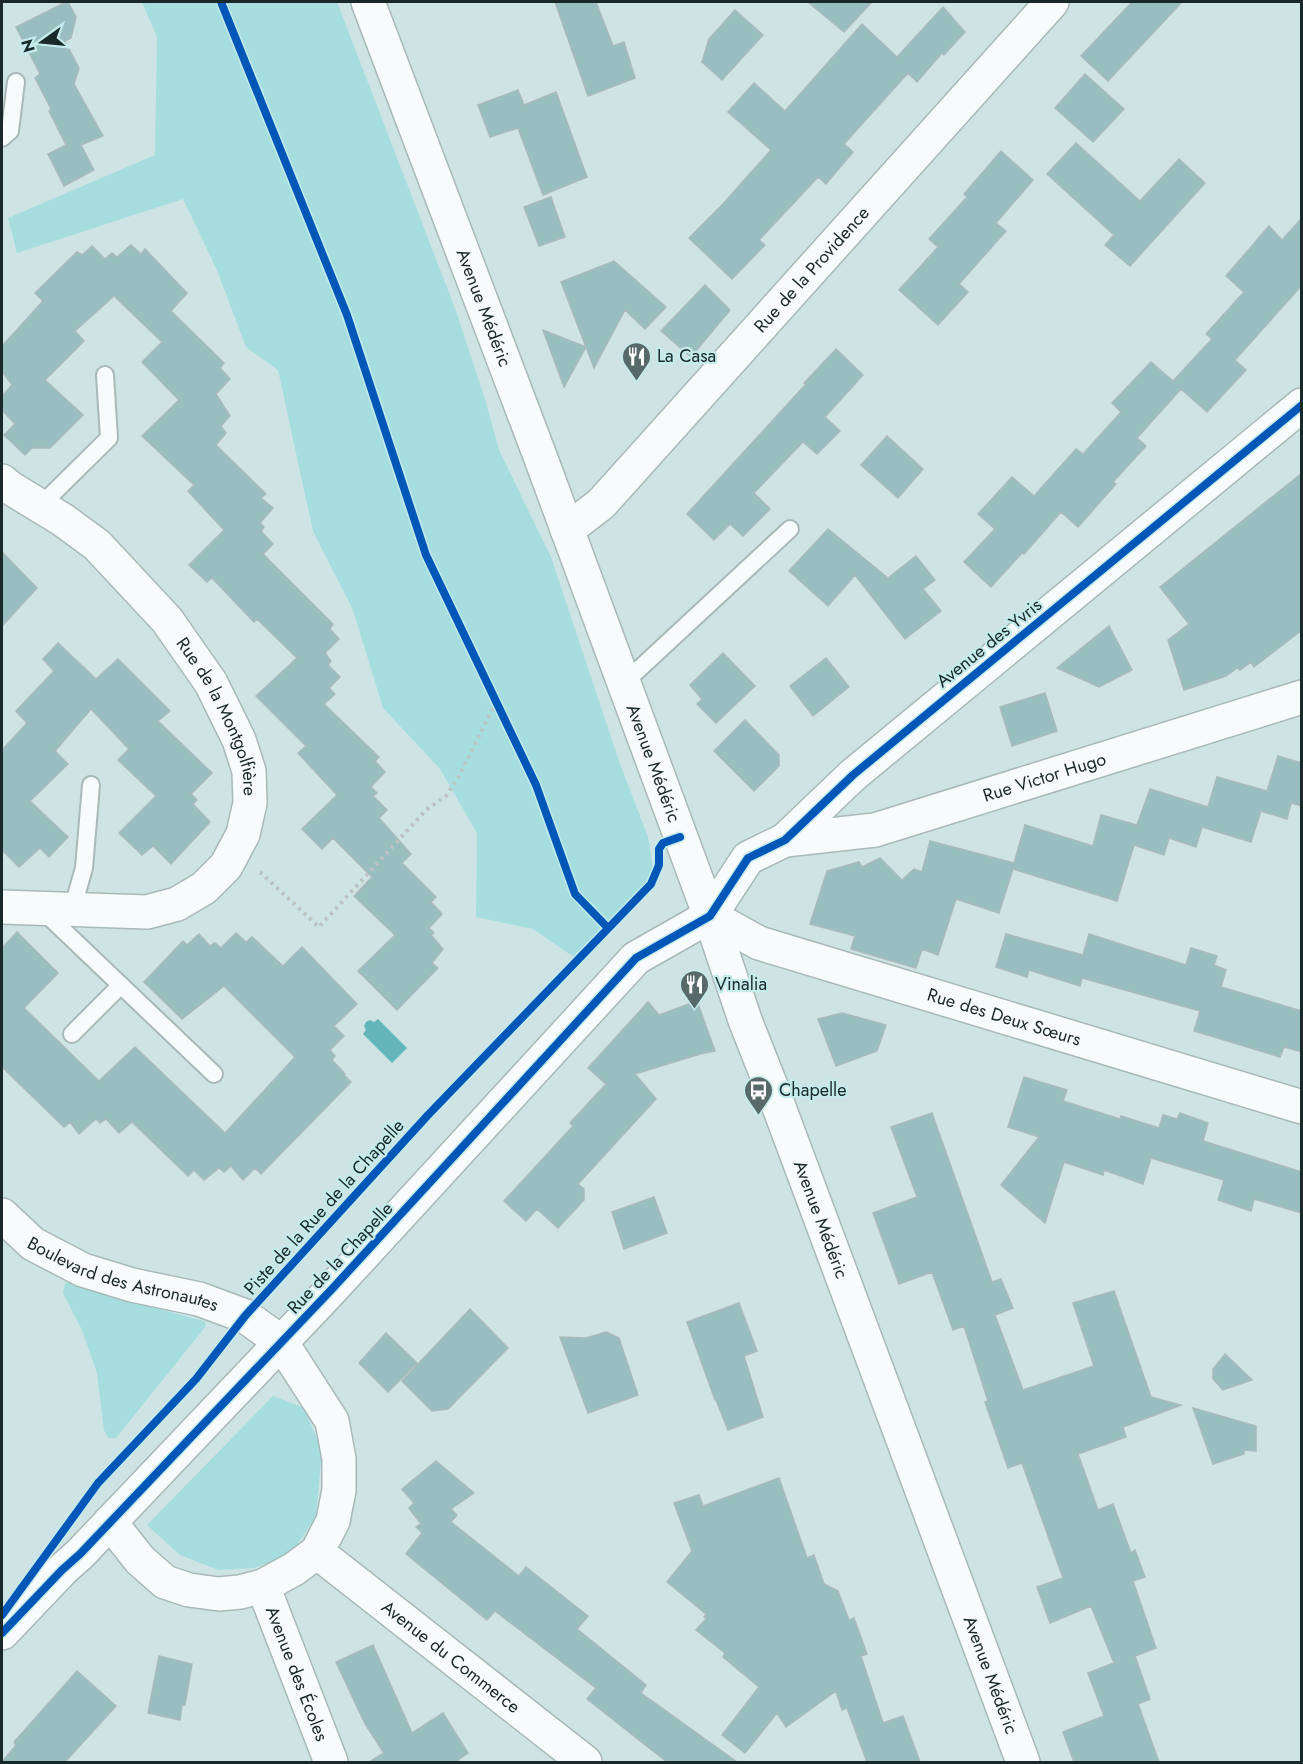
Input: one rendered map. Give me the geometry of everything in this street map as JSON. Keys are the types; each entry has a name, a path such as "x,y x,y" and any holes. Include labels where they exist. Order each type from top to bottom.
{"street":[{"name":"Avenue Médéric","path":"368,2 624,683 746,1020 1023,1762"},
{"name":"Rue de la Providence","path":"567,530 601,504 1052,2"},
{"name":"Avenue des Yvris","path":"710,916 748,858 785,840 853,775 1302,405"},
{"name":"Rue de la Montgolfière","path":"2,481 97,545 167,620 211,683 239,740 249,771 250,803 243,834 226,866 204,888 177,904 147,912 2,907"},
{"name":"Rue Victor Hugo","path":"785,840 875,830 1302,697"},
{"name":"Rue des Deux Sœurs","path":"710,916 766,945 1302,1107"},
{"name":"Rue de la Chapelle","path":"4,1627 80,1554 332,1289 636,958 710,916"},
{"name":"Boulevard des Astronautes","path":"2,1215 33,1244 83,1270 132,1285 199,1299 245,1316 281,1342"},
{"path":"110,1522 140,1560 165,1582 189,1590 219,1594 263,1586 294,1569 317,1552 333,1521 339,1490 339,1459 332,1421 281,1342"},
{"name":"Avenue du Commerce","path":"317,1552 585,1762"},
{"name":"Avenue des Écoles","path":"263,1586 331,1762"}],"lane":[{"path":"2,138 10,131 16,82"},
{"path":"40,506 109,438 105,375"},
{"path":"624,683 790,530"},
{"path":"91,785 84,868 57,910 121,985 214,1074"},
{"path":"72,1034 121,985"}],"path":[{"path":"235,849 319,927 426,810 446,796 465,766 496,702"}],"shaded area":[{"path":"142,2 337,2 456,311 499,450 551,557 619,761 648,837 655,880 575,958 533,929 476,917 477,833 440,769 383,708 353,610 313,531 278,370 246,347 217,270 183,199 17,253 8,218 155,155 157,37"},
{"path":"378,1019 407,1048 392,1063 363,1034 366,1030 364,1026 366,1022 370,1020 374,1022"},
{"path":"71,1280 137,1303 204,1321 206,1326 116,1438 108,1438 104,1430 97,1373 82,1330 63,1293 65,1284"},
{"path":"273,1396 304,1408 322,1450 316,1516 291,1554 254,1568 218,1570 180,1555 147,1525"}],"building":[{"path":"66,2 76,17 71,38 65,41 79,68 74,84 103,136 81,145 94,170 64,186 48,154 66,145 35,78 40,74 16,27"},
{"path":"555,2 596,2 613,46 624,42 635,78 588,96"},
{"path":"808,2 872,2 844,32"},
{"path":"1132,2 1182,2 1108,81 1081,56"},
{"path":"943,7 965,32 944,55 942,53 917,82 908,73 844,144 853,152 826,184 818,177 759,240 765,245 732,279 689,238 771,150 728,112 754,83 785,111 862,24 897,57"},
{"path":"735,10 763,35 722,80 702,62 709,39"},
{"path":"1085,74 1124,109 1093,142 1055,108"},
{"path":"518,90 524,105 556,92 587,177 543,195 518,128 490,137 478,105"},
{"path":"1076,143 1140,201 1179,159 1205,183 1130,266 1105,245 1114,235 1047,174"},
{"path":"1001,151 1033,180 996,223 1006,231 959,284 968,292 938,325 899,290 938,247 929,239 967,197 964,194"},
{"path":"551,197 565,237 539,246 524,207"},
{"path":"1302,218 1302,285 1235,360 1246,370 1207,412 1181,389 1137,438 1146,446 1113,482 1116,484 1078,527 1061,512 991,587 964,562 995,529 978,514 1012,477 1034,496 1076,449 1083,454 1121,412 1112,403 1151,362 1173,381 1212,339 1206,334 1244,292 1226,276 1269,226 1282,240"},
{"path":"131,245 141,254 145,249 187,293 171,311 224,363 220,368 230,379 216,394 230,416 221,426 226,433 216,445 266,494 261,498 273,508 260,523 264,527 261,531 273,544 263,554 333,624 330,629 339,639 325,653 331,661 328,665 340,677 329,688 335,694 324,704 379,757 375,761 385,772 371,787 377,793 373,796 387,810 379,818 411,854 402,863 436,897 431,902 442,914 429,928 434,933 431,935 443,949 432,963 438,968 397,1010 358,971 395,935 354,896 372,877 333,838 322,849 302,829 337,795 298,753 306,746 256,696 297,658 257,619 254,622 212,578 207,582 189,565 224,530 188,491 194,485 142,436 179,400 142,362 162,342 114,296 75,331 84,341 45,380 83,415 50,448 32,448 25,455 4,435 15,424 2,410 2,396 12,385 2,371 2,346 43,301 35,293 77,252 82,255 92,246 105,259 112,253 117,257"},
{"path":"614,261 666,307 645,329 625,310 594,368 561,282"},
{"path":"705,285 730,310 691,357 661,331"},
{"path":"543,330 586,347 564,387"},
{"path":"836,349 863,375 825,417 840,431 817,454 803,442 754,493 770,509 743,536 730,524 714,540 687,514"},
{"path":"887,436 923,469 898,498 861,465"},
{"path":"1302,473 1302,630 1254,667 1251,662 1226,676 1184,690 1168,640 1189,624 1160,587"},
{"path":"828,529 888,578 916,556 935,580 923,589 941,611 905,639 855,575 828,606 789,571"},
{"path":"2,552 37,588 2,626"},
{"path":"1109,626 1132,670 1099,687 1057,668"},
{"path":"58,643 96,679 118,659 170,711 158,721 212,773 191,794 197,800 193,804 210,822 171,864 153,846 142,855 119,833 156,796 118,760 129,749 91,709 55,751 68,764 30,801 68,837 49,857 40,848 19,867 2,850 2,750 27,723 16,711 54,671 43,659"},
{"path":"723,653 755,686 716,723 697,704 702,699 690,685"},
{"path":"826,658 849,687 813,716 790,686"},
{"path":"1045,693 1057,731 1012,746 1000,707"},
{"path":"745,720 779,755 779,766 754,791 714,751"},
{"path":"1278,756 1302,763 1302,806 1291,803 1287,819 1261,811 1251,842 1202,827 1196,847 1169,838 1164,855 1134,845 1117,901 1013,869 999,913 956,899 938,955 922,949 916,968 851,949 855,936 810,924 827,871 859,862 862,867 880,858 902,880 914,869 922,872 930,841 1014,863 1025,825 1093,846 1101,815 1137,825 1150,789 1208,807 1217,777 1267,791"},
{"path":"17,932 58,973 24,1008 99,1081 135,1047 225,1133 295,1057 224,986 182,1019 144,982 183,941 187,945 199,934 210,946 215,943 221,948 236,933 246,942 252,937 283,966 302,947 357,1004 334,1026 344,1036 330,1050 335,1056 332,1060 351,1082 261,1174 255,1168 243,1180 231,1166 224,1172 219,1168 204,1180 194,1170 188,1176 132,1122 119,1133 106,1119 100,1123 96,1119 79,1134 70,1122 64,1127 2,1067 2,948"},
{"path":"1006,934 1083,955 1089,934 1186,965 1191,948 1217,956 1214,965 1226,970 1221,987 1302,1011 1302,1052 1284,1047 1280,1057 1194,1031 1200,1011 1082,978 1080,986 1029,970 1027,977 996,967"},
{"path":"697,1001 715,1051 635,1074 656,1099 578,1184 584,1189 584,1200 558,1228 537,1209 526,1221 504,1201 573,1126 570,1123 606,1084 588,1068 648,1002 659,1015"},
{"path":"842,1013 886,1025 877,1051 836,1066 818,1019"},
{"path":"1024,1077 1067,1090 1063,1101 1120,1119 1121,1116 1159,1128 1163,1115 1177,1119 1180,1113 1208,1123 1203,1141 1302,1172 1302,1213 1254,1199 1251,1211 1218,1200 1224,1180 1151,1158 1143,1184 1104,1170 1103,1175 1064,1162 1045,1223 1001,1185 1039,1137 1008,1127"},
{"path":"932,1113 992,1282 1001,1279 1013,1308 995,1315 1023,1390 1094,1366 1073,1303 1114,1291 1151,1397 1181,1405 1123,1427 1126,1437 1078,1454 1098,1510 1113,1504 1131,1553 1135,1550 1145,1577 1133,1581 1156,1648 1135,1656 1150,1699 1138,1704 1159,1762 1074,1762 1063,1732 1104,1716 1088,1673 1114,1663 1091,1606 1050,1623 1037,1587 1063,1578 1022,1463 1008,1468 985,1402 988,1401 964,1326 953,1330 932,1272 899,1284 873,1213 917,1197 891,1127"},
{"path":"654,1197 667,1233 624,1249 612,1212"},
{"path":"739,1303 757,1351 744,1356 763,1417 728,1430 687,1322"},
{"path":"470,1309 508,1348 448,1409 432,1411 402,1381"},
{"path":"606,1332 619,1338 638,1395 588,1413 560,1337 586,1338"},
{"path":"386,1333 417,1363 388,1392 359,1363"},
{"path":"1225,1354 1252,1380 1223,1390 1213,1379 1213,1369"},
{"path":"1193,1408 1256,1426 1256,1451 1244,1450 1244,1454 1213,1464"},
{"path":"436,1461 474,1493 451,1509 457,1515 451,1522 519,1576 526,1567 588,1616 577,1629 646,1685 641,1693 737,1762 667,1762 587,1699 596,1688 495,1611 487,1620 406,1554 422,1533 416,1527 421,1524 409,1508 414,1503 402,1489"},
{"path":"779,1478 807,1558 814,1555 824,1584 838,1591 849,1620 854,1618 867,1654 861,1656 883,1723 903,1716 920,1762 867,1762 847,1708 842,1710 836,1691 786,1727 777,1713 745,1753 722,1735 759,1687 723,1657 725,1653 696,1630 706,1619 704,1617 706,1614 667,1582 692,1551 674,1503 699,1495 703,1506"},
{"path":"373,1645 412,1733 443,1713 468,1753 455,1762 369,1762 384,1753 365,1724 336,1662"},
{"path":"159,1656 192,1664 180,1720 148,1713"},
{"path":"77,1671 116,1706 65,1762 2,1762 16,1745 14,1742"}],"cycle path":[{"path":"221,2 347,315 426,555 536,785 575,894 608,928"},
{"path":"2,1633 332,1289 636,958 710,916 748,858 785,840 853,775 1302,405"},
{"name":"Piste de la Rue de la Chapelle","path":"2,1615 98,1483 196,1379 245,1316 428,1115 651,884 659,865 659,849 663,843 680,837"}],"place":[{"name":"La Casa","path":"636,382"},
{"name":"Vinalia","path":"694,1010"},
{"name":"Chapelle","path":"758,1116"}]}
